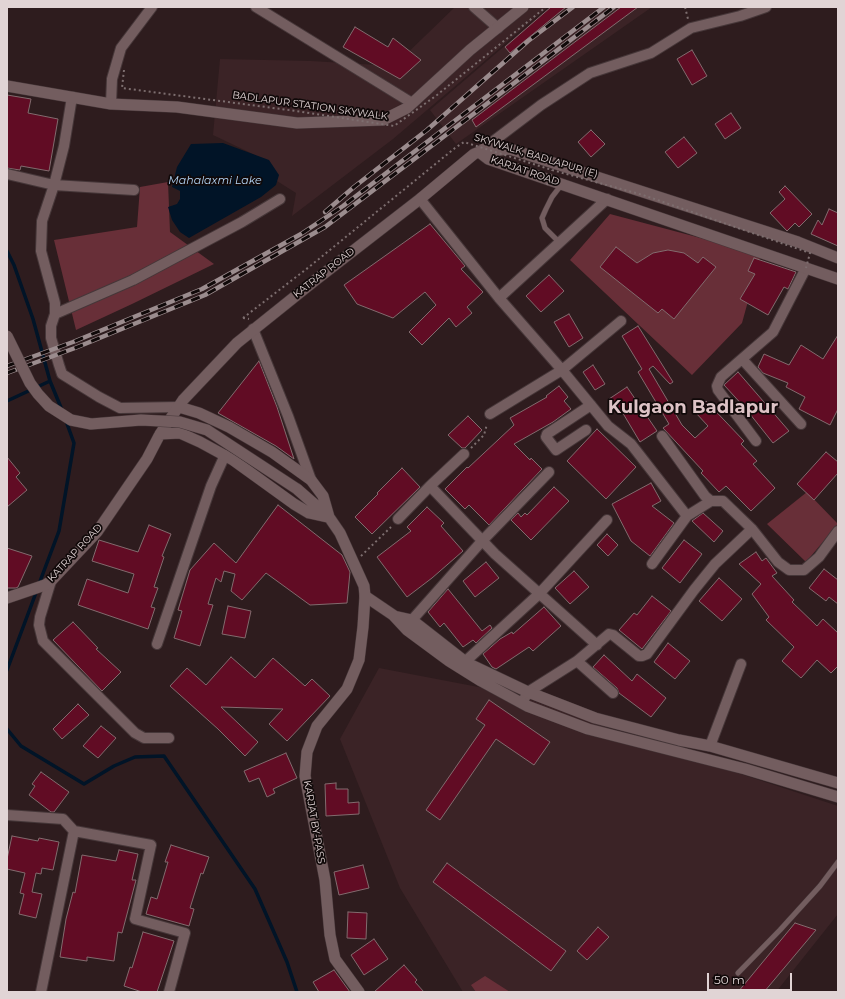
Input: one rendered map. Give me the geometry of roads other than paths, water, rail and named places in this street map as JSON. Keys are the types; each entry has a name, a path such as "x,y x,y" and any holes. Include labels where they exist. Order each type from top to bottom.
{"main road":[{"path":"7,86 111,104 177,107 297,123 383,120 407,108 470,50 523,7"},
{"name":"KARJAT ROAD","path":"479,152 510,149 798,242 838,258"},
{"name":"KARJAT ROAD","path":"479,152 488,159 838,279"},
{"name":"KATRAP ROAD","path":"9,598 48,583 98,532 147,459 160,434 178,406 226,355 253,329 474,154 479,152"},
{"name":"KARJAT BY-PASS","path":"7,336 30,383 38,394 49,406 71,420 91,424 141,420 180,422 207,430 297,489 329,517 340,533 364,586 365,596 359,660 347,689 317,726 307,752 305,776 325,880 330,935 336,959 359,992"},
{"path":"160,434 180,434 200,442 225,456 309,513 329,517 323,496 311,480 272,452 229,427 199,413 178,406"},
{"path":"365,596 394,615 407,630 449,661 481,681 522,703 588,729 746,769 838,797"},
{"path":"394,615 412,620 467,663 528,692 595,718 710,746 838,783"}],"street":[{"path":"111,104 112,79 122,48 152,7"},
{"path":"256,7 412,103"},
{"path":"474,7 498,28"},
{"path":"479,152 540,104 590,73 651,53 691,28 740,16 766,7"},
{"path":"72,97 64,146 54,185 42,221 41,251 55,303 51,326 51,338 62,374 120,408 178,406"},
{"path":"7,174 54,185 134,190"},
{"path":"420,198 499,298 562,370 608,426 631,444 687,516"},
{"path":"54,314 133,280 242,222 280,199"},
{"path":"499,298 560,244 607,199"},
{"path":"756,441 718,390 717,386 721,377 773,332 806,268"},
{"path":"490,414 562,370 621,321"},
{"path":"253,329 288,416 311,480"},
{"path":"742,359 801,424"},
{"path":"586,430 556,450 546,437 547,434 591,405"},
{"path":"662,436 705,496 711,501"},
{"path":"398,519 464,454"},
{"path":"158,644 211,486 225,456"},
{"path":"412,620 482,541 549,472"},
{"path":"430,486 495,554 597,645"},
{"path":"652,564 687,516 711,501 723,501 752,529 778,562 790,570 804,570 819,557 838,531"},
{"path":"467,663 468,659 539,594 607,520"},
{"path":"522,703 528,692 577,661 611,634 639,656 647,654 715,564 752,529"},
{"path":"48,583 39,625 42,641 135,733 144,738 168,738"},
{"path":"577,661 612,693"},
{"path":"710,746 741,664"},
{"path":"7,815 63,819 74,831 151,845 135,920 185,933 169,992"},
{"path":"41,992 74,831"}],"lane":[{"path":"560,244 545,228 542,218 552,197 563,184"},
{"path":"738,973 820,886 838,862"}],"water":[{"name":"Mahalaxmi Lake","path":"223,143 269,160 279,175 276,185 261,197 189,238 180,232 172,220 168,207 177,204 180,199 180,191 172,187 177,167 191,144"}],"waterway":[{"path":"7,251 14,265 33,319 50,381 62,410"},
{"path":"7,401 50,381"},
{"path":"39,584 59,531 74,443 66,421"},
{"path":"7,670 37,590"},
{"path":"7,729 21,746 84,784 114,766 135,757 164,756 255,889 287,962 297,992"}],"railway":[{"path":"325,212 354,187 427,130 528,41 573,7"},
{"path":"7,366 73,342 202,289 301,234 343,206 604,7"},
{"path":"7,373 75,348 205,295 325,227 614,7"}],"district":[{"name":"Kulgaon Badlapur","path":"693,408"}]}
